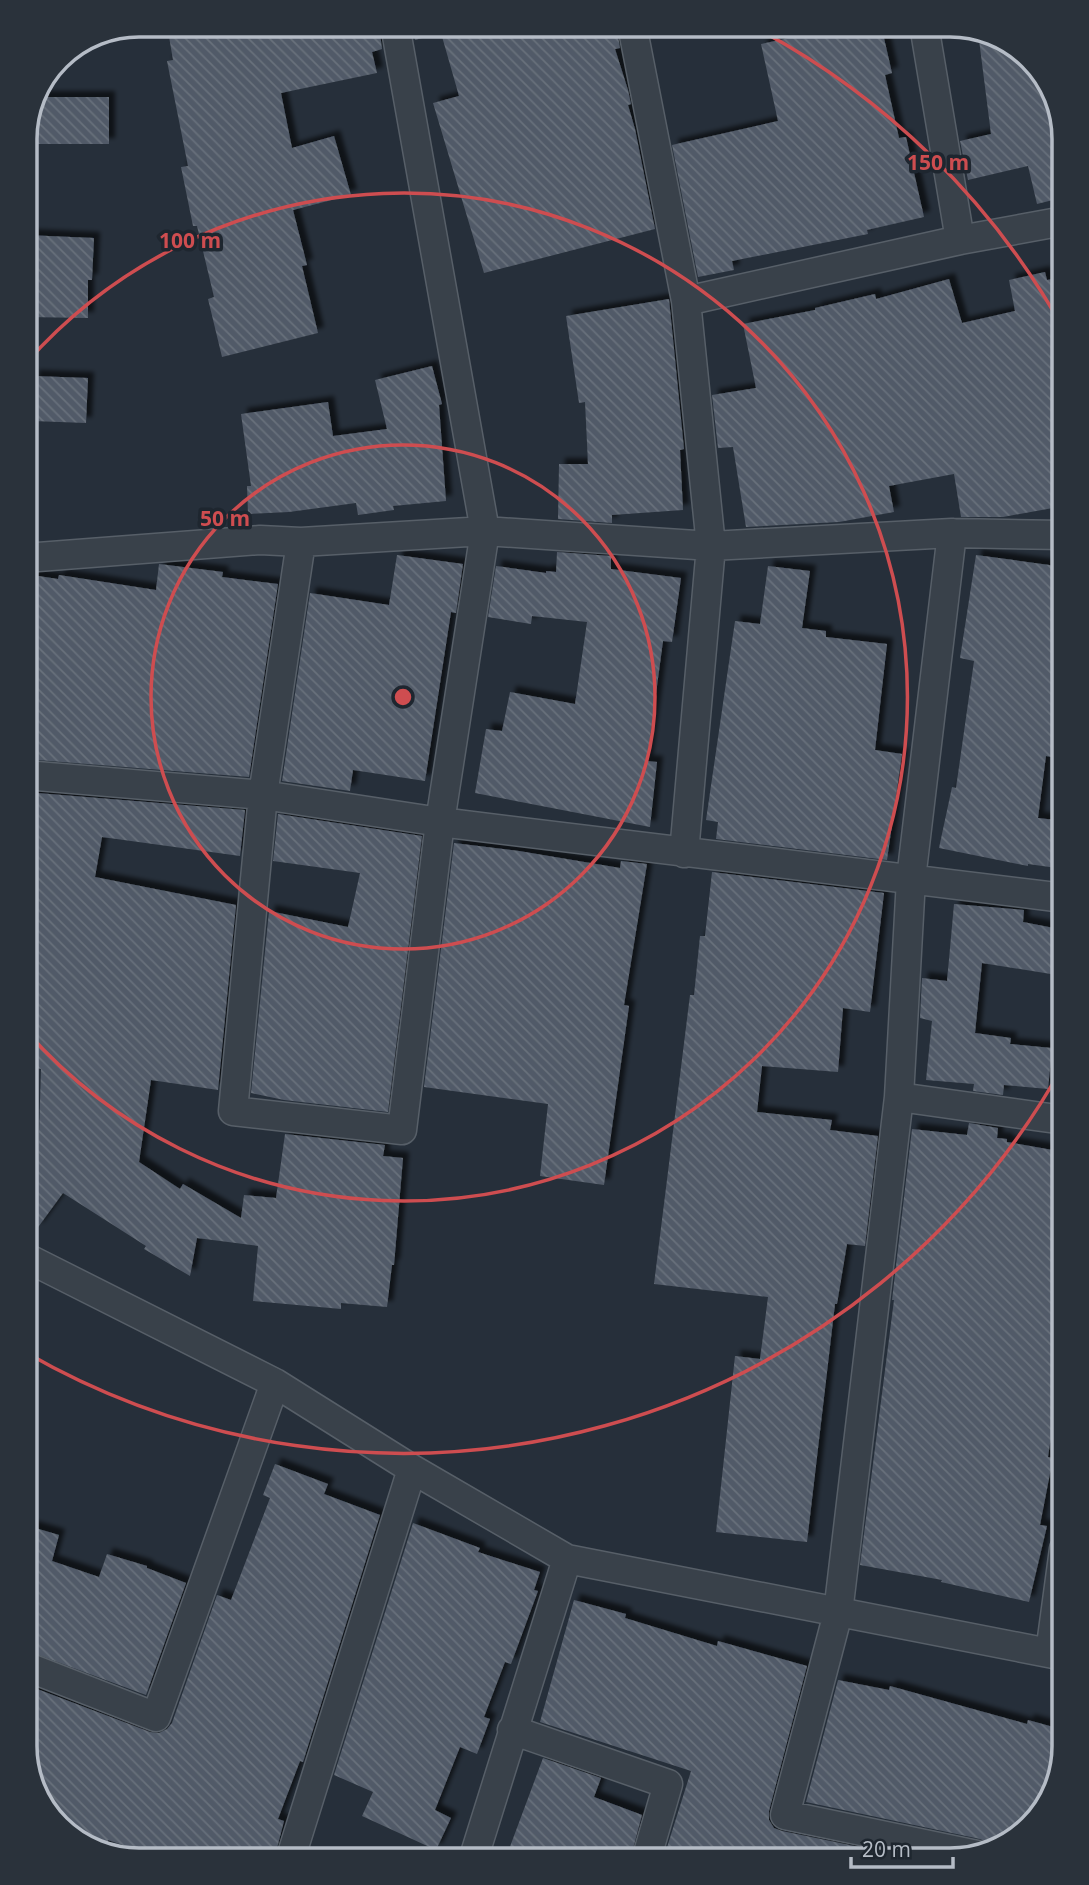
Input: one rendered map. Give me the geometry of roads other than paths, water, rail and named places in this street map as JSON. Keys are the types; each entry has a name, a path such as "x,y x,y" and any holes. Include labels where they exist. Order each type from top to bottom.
{"street":[{"path":"301,542 263,795 233,1111 402,1130 440,821 485,531 397,37"},
{"path":"634,37 686,301 712,546 684,853"},
{"path":"926,37 960,240"},
{"path":"686,301 960,240 1052,223"},
{"path":"37,557 260,540 301,542 485,531 712,546 952,533 1052,536"},
{"path":"947,1848 785,1815 838,1613 899,1097 911,878 952,533"},
{"path":"37,776 263,795 684,853 1052,896"},
{"path":"899,1097 1052,1119"},
{"path":"37,1264 275,1383 412,1469 566,1559 1052,1654"},
{"path":"37,1671 156,1717 275,1383"},
{"path":"294,1848 412,1469"},
{"path":"477,1848 566,1559"},
{"path":"512,1730 667,1784 649,1848"}]}
